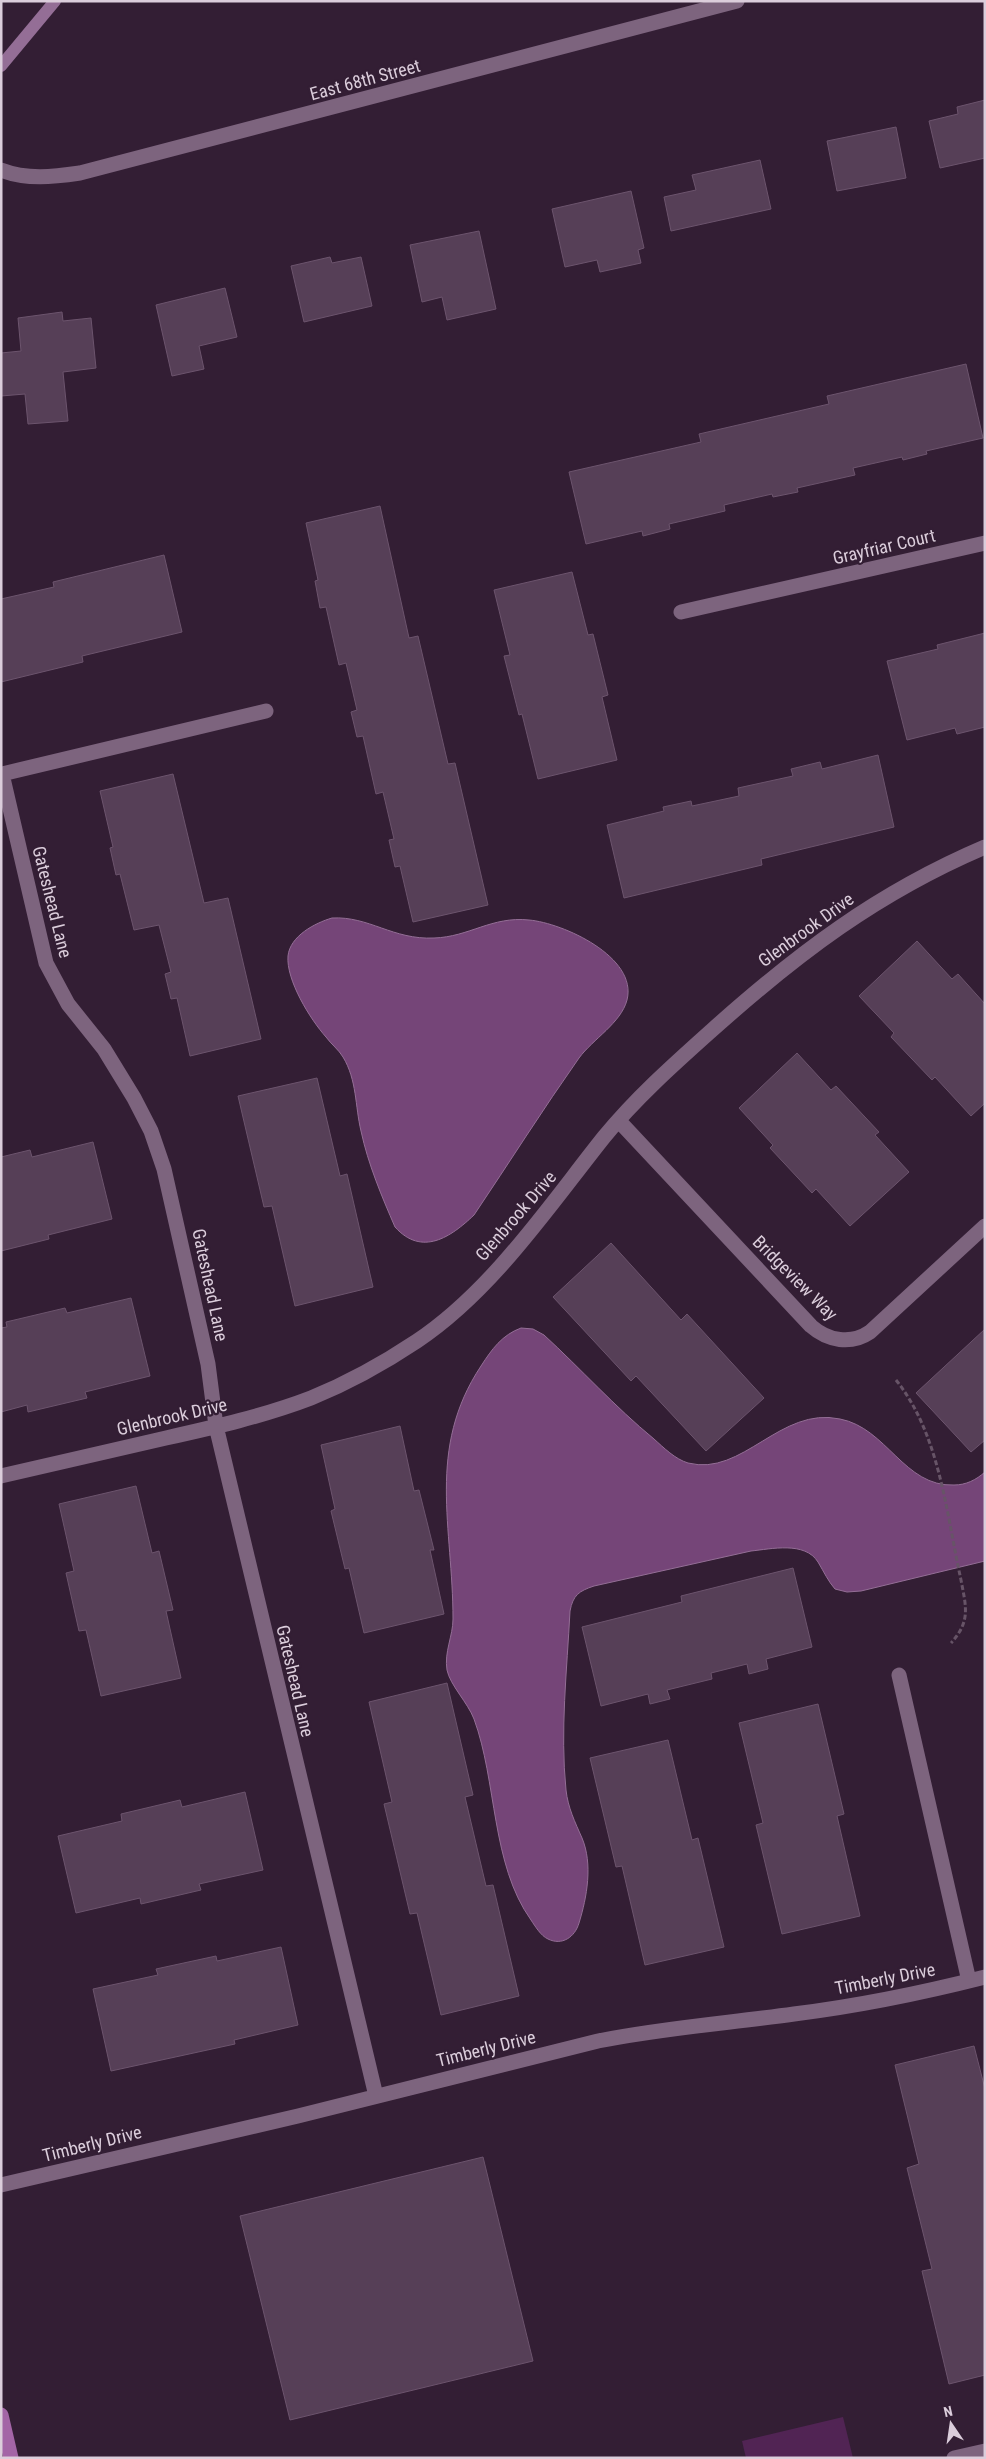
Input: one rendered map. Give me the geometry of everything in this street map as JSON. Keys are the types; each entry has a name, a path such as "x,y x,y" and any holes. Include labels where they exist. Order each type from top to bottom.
{"main road":[{"path":"1,2415 11,2458"}],"street":[{"name":"East 68th Street","path":"1,170 13,174 47,178 80,173 737,1"},
{"name":"Grayfriar Court","path":"681,612 985,543"},
{"name":"Gateshead Lane","path":"266,711 2,774 46,962 68,1004 104,1049 134,1098 151,1131 164,1169 208,1364 216,1426 376,2096"},
{"name":"Glenbrook Drive","path":"1,1476 273,1411 311,1398 347,1382 419,1340 452,1313 484,1282 540,1222 619,1121 672,1066 773,976 866,908 919,877 985,847"},
{"name":"Bridgeview Way","path":"619,1121 811,1326 829,1338 843,1341 864,1336 870,1332 985,1226"},
{"path":"899,1676 969,1981"},
{"name":"Timberly Drive","path":"1,2185 626,2035 879,2001 985,1977"},
{"path":"954,2458 985,2451"}],"path":[{"path":"896,1380 906,1392 924,1424 937,1472 961,1580 966,1620 961,1632 951,1643"}],"shaded area":[{"path":"332,918 345,918 419,938 447,937 503,921 529,920 543,923 578,935 595,945 610,957 621,970 627,984 627,1000 619,1016 579,1058 474,1215 456,1230 436,1240 416,1241 405,1236 395,1227 367,1156 348,1066 341,1054 306,1010 291,976 288,956 293,942 304,931"},
{"path":"521,1328 533,1329 544,1335 640,1427 670,1453 688,1463 708,1465 727,1460 799,1422 818,1418 840,1419 871,1433 908,1467 922,1477 937,1483 963,1484 974,1480 985,1472 985,1561 861,1591 847,1592 835,1589 812,1555 796,1549 778,1548 751,1551 594,1586 584,1590 575,1597 570,1611 565,1700 564,1768 568,1803 585,1848 588,1880 582,1913 577,1928 571,1936 563,1941 553,1941 545,1938 531,1920 518,1898 508,1874 501,1848 487,1769 474,1719 449,1676 446,1663 453,1619 446,1489 448,1458 453,1428 464,1397 493,1348 508,1334"},
{"path":"843,2417 853,2458 746,2458 742,2441"}],"building":[{"path":"985,100 985,158 940,168 929,121 958,114 957,107"},
{"path":"896,127 906,178 837,191 827,141"},
{"path":"760,160 771,209 671,231 664,197 696,190 692,175"},
{"path":"631,191 644,248 638,250 641,263 600,272 597,260 565,267 552,209"},
{"path":"479,231 496,309 447,320 442,297 422,302 410,245"},
{"path":"330,257 332,263 361,257 372,306 304,322 291,266"},
{"path":"225,288 237,337 199,346 204,369 172,376 156,305"},
{"path":"62,312 63,321 91,318 96,368 63,372 68,421 28,424 25,394 1,396 1,353 21,351 18,318"},
{"path":"966,364 983,438 926,451 927,454 903,460 902,457 853,468 855,475 797,488 798,492 773,497 772,494 724,505 725,511 669,524 670,529 643,536 642,531 586,544 569,472 701,442 699,434 829,404 827,396"},
{"path":"380,506 409,638 418,636 448,764 455,763 488,905 413,922 400,866 395,867 389,840 394,839 383,792 376,794 363,736 357,737 351,712 357,710 346,663 339,665 326,607 320,608 315,581 318,580 306,523"},
{"path":"164,555 182,632 82,656 83,662 1,682 1,599 54,587 53,582"},
{"path":"572,572 588,635 593,634 608,695 602,697 617,760 538,779 522,714 519,715 504,656 510,655 494,590"},
{"path":"985,633 985,727 957,734 955,728 907,740 887,661 938,649 937,645"},
{"path":"878,755 894,827 761,859 762,865 624,898 607,825 664,811 663,807 691,801 692,806 739,796 738,788 793,776 791,769 820,762 822,769"},
{"path":"173,774 204,903 228,898 261,1039 190,1056 177,998 171,999 165,974 171,972 159,925 134,930 120,874 116,875 110,848 113,847 100,791"},
{"path":"917,941 952,979 958,974 985,1004 985,1103 971,1116 935,1077 932,1080 891,1037 894,1033 859,996"},
{"path":"797,1053 831,1090 836,1086 879,1132 875,1135 909,1172 850,1226 816,1189 812,1193 770,1148 773,1145 739,1108"},
{"path":"317,1078 340,1176 347,1174 373,1287 295,1306 272,1206 264,1207 238,1096"},
{"path":"93,1142 112,1219 48,1235 49,1239 1,1251 1,1157 30,1150 32,1157"},
{"path":"611,1243 681,1320 687,1314 764,1398 706,1451 636,1376 631,1381 553,1297"},
{"path":"131,1298 150,1376 85,1392 87,1398 28,1412 27,1405 1,1412 1,1328 7,1327 6,1322 65,1308 67,1313"},
{"path":"985,1329 985,1440 971,1452 916,1393"},
{"path":"400,1426 414,1491 419,1490 434,1550 430,1550 444,1614 364,1633 349,1568 345,1569 331,1511 335,1509 321,1445"},
{"path":"136,1486 152,1553 159,1551 173,1610 166,1611 181,1678 101,1696 86,1630 79,1631 66,1573 74,1571 59,1504"},
{"path":"793,1568 812,1647 766,1659 768,1669 749,1674 747,1664 711,1673 712,1679 667,1690 670,1699 650,1704 648,1694 601,1706 582,1627 682,1602 681,1596"},
{"path":"447,1683 473,1795 465,1797 486,1886 493,1885 519,1996 441,2015 417,1913 410,1914 384,1804 392,1802 369,1702"},
{"path":"818,1704 844,1814 837,1816 860,1916 782,1934 756,1825 763,1823 739,1723"},
{"path":"668,1740 692,1840 698,1838 724,1947 645,1965 622,1866 616,1867 590,1758"},
{"path":"245,1792 263,1870 199,1884 201,1890 141,1904 140,1898 76,1913 58,1836 122,1821 121,1814 180,1800 182,1807"},
{"path":"281,1947 298,2025 234,2040 235,2044 111,2071 93,1989 158,1975 156,1969 216,1956 217,1961"},
{"path":"974,2046 985,2089 985,2375 949,2384 922,2271 932,2269 907,2168 919,2164 895,2065"},
{"path":"483,2157 533,2361 290,2420 240,2216"}],"waterway":[{"path":"1,66 55,1"}]}
